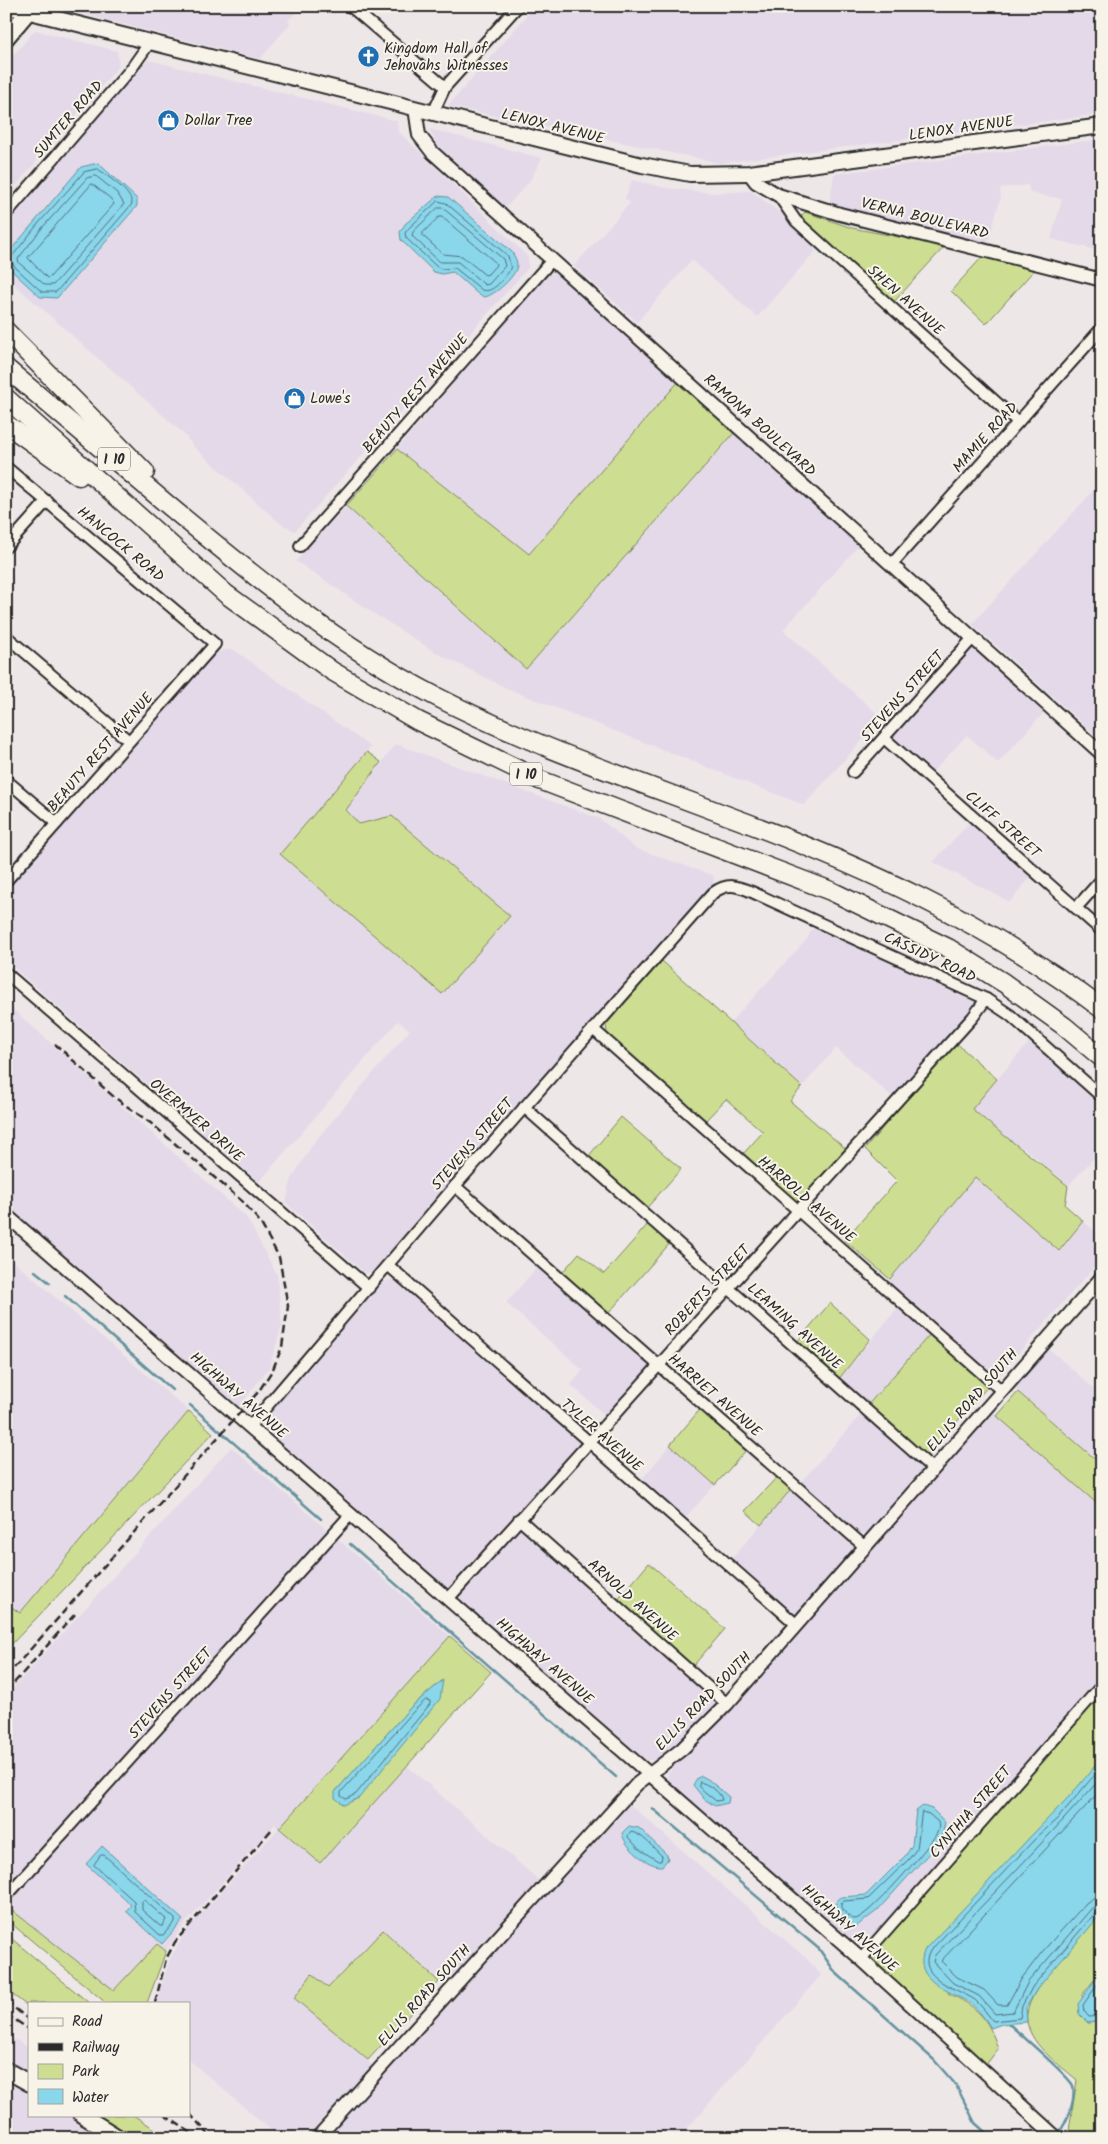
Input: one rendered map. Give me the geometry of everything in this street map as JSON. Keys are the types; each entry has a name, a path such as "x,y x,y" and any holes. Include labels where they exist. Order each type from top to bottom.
{"highway":[{"path":"6,331 223,551"},
{"name":"I 10","path":"6,368 223,551 327,631 434,695 534,741 791,840 926,900 1013,947 1102,1009"},
{"name":"I 10","path":"6,398 226,594 332,671 418,721 540,780 831,892 896,921 948,948 1004,983 1064,1026 1102,1058"},
{"path":"6,424 144,521"}],"main road":[{"name":"LENOX AVENUE","path":"6,6 31,9 150,42 433,113 659,169 690,174 723,175 749,173 1102,126"},
{"path":"6,38 31,9"},
{"path":"6,2070 28,2083"},
{"path":"84,2116 119,2138"}],"street":[{"path":"350,6 445,88"},
{"path":"433,113 445,88 517,7"},
{"name":"SUMTER ROAD","path":"6,214 131,69 150,42"},
{"name":"RAMONA BOULEVARD","path":"415,108 419,134 432,152 1102,754"},
{"name":"VERNA BOULEVARD","path":"749,173 756,182 778,196 840,214 1102,280"},
{"name":"SHEN AVENUE","path":"778,196 796,220 1018,422"},
{"name":"BEAUTY REST AVENUE","path":"300,546 552,260"},
{"name":"MAMIE ROAD","path":"891,565 1102,328"},
{"name":"HANCOCK ROAD","path":"6,467 215,644"},
{"path":"6,547 47,501"},
{"path":"6,636 129,741"},
{"name":"STEVENS STREET","path":"853,772 972,639"},
{"name":"BEAUTY REST AVENUE","path":"6,881 215,644"},
{"name":"CLIFF STREET","path":"884,738 1102,931"},
{"path":"6,780 57,823"},
{"path":"1076,908 1102,878"},
{"name":"CASSIDY ROAD","path":"723,886 736,885 986,999 1010,1015 1102,1097"},
{"name":"STEVENS STREET","path":"250,1426 592,1029 713,893 723,886"},
{"name":"OVERMYER DRIVE","path":"6,973 369,1288"},
{"name":"ROBERTS STREET","path":"448,1598 730,1288 973,1017 986,999"},
{"name":"HARROLD AVENUE","path":"592,1029 1002,1391"},
{"name":"LEAMING AVENUE","path":"524,1107 933,1470"},
{"name":"HARRIET AVENUE","path":"455,1186 865,1547"},
{"name":"HIGHWAY AVENUE","path":"6,1215 448,1598 860,1959 1057,2138"},
{"name":"TYLER AVENUE","path":"389,1266 797,1625"},
{"name":"ELLIS ROAD SOUTH","path":"317,2138 637,1784 682,1749 727,1704 1102,1277"},
{"name":"STEVENS STREET","path":"10,1891 351,1514"},
{"name":"ARNOLD AVENUE","path":"519,1519 727,1704"},
{"name":"CYNTHIA STREET","path":"860,1959 1102,1684"}],"shaded area":[{"path":"60,6 301,6 288,21 290,24 260,59 59,8"},
{"path":"535,6 1102,6 1102,114 720,163 448,106"},
{"path":"35,30 117,51 119,66 6,197 6,64"},
{"path":"148,60 397,121 398,131 528,257 528,268 295,531 280,523 195,448 182,432 6,277 6,222"},
{"path":"429,129 542,158 529,182 507,206 502,206 438,146"},
{"path":"1102,139 1102,244 1100,251 1051,239 1062,199 1030,193 1028,185 1000,188 1001,197 987,245 829,206 834,174"},
{"path":"632,180 666,188 713,193 751,191 789,219 819,247 757,317 692,260 637,322 574,266 630,203 625,198"},
{"path":"554,273 564,278 679,381 529,555 397,449 545,276"},
{"path":"735,432 860,544 783,630 882,718 804,805 508,689 435,652 296,561 346,506 526,669"},
{"path":"1102,481 1102,741 972,624"},
{"path":"975,649 982,652 1047,709 998,763 967,735 931,774 896,742 894,736 896,730 966,652"},
{"path":"224,650 234,650 371,747 281,854 359,824 346,809 396,744 600,819 635,848 714,876 713,887 377,1271 365,1273 286,1203 292,1178 315,1141 410,1030 398,1021 259,1182 6,961 6,888 190,680 215,654"},
{"path":"971,821 1033,874 1010,902 933,862"},
{"path":"817,928 974,1002 975,1008 895,1099 836,1048 802,1087 730,1023 807,939 811,930"},
{"path":"6,1003 247,1218 277,1275 282,1325 269,1368 238,1408 6,1209"},
{"path":"1032,1039 1102,1101 1102,1149 1068,1186 1025,1149 1011,1142 972,1108"},
{"path":"975,1176 1059,1251 1083,1221 1102,1237 1102,1258 996,1379 888,1286 890,1279"},
{"path":"6,1255 189,1411 20,1614 6,1603"},
{"path":"539,1265 651,1365 649,1372 607,1417 571,1385 583,1370 506,1303"},
{"path":"397,1279 579,1439 580,1443 579,1449 452,1588 443,1587 265,1432 263,1421 382,1282"},
{"path":"900,1305 931,1333 866,1407 838,1380"},
{"path":"1047,1347 1102,1396 1102,1465 1012,1386"},
{"path":"991,1410 1102,1508 1102,1677 870,1940 860,1944 847,1941 671,1787 667,1780 668,1773 731,1707","holes":["916,1811 932,1850 877,1911 854,1927 848,1922 846,1896 865,1895 906,1855 915,1836"]},
{"path":"863,1412 922,1465 924,1473 871,1534 855,1533 799,1484"},
{"path":"670,1445 715,1485 682,1521 639,1483"},
{"path":"231,1447 450,1636 279,1829 320,1863 406,1765 541,1882 448,1982 439,1982 383,1930 328,1988 312,1975 295,1998 368,2060 372,2067 310,2138 280,2138 190,2061 190,2002 158,2002 158,1995 170,1959 186,1931 278,1829 275,1824 183,1926 166,1951 157,1944 114,1991 6,1907 6,1696"},
{"path":"792,1488 852,1542 853,1552 801,1613 795,1614 785,1611 729,1562"},
{"path":"517,1529 527,1531 576,1579 717,1700 717,1707 691,1735 658,1761 647,1760 639,1756 461,1604 460,1594 464,1588"},
{"path":"628,1803 807,1959 821,1975 679,2138 327,2138"},
{"path":"6,2034 28,2047 28,2077 6,2065"},
{"path":"16,2082 28,2089 28,2116 74,2116 111,2138 6,2138 6,2094"}],"green space":[{"path":"805,212 852,228 945,246 892,304 802,221 801,216"},
{"path":"984,255 1036,268 986,324 951,291"},
{"path":"679,381 735,432 526,669 346,506 397,449 529,554"},
{"path":"367,752 381,762 346,810 359,824 392,816 510,916 442,994 280,854"},
{"path":"662,961 802,1087 790,1101 848,1151 804,1203 793,1202 742,1155 763,1132 726,1099 704,1122 607,1033 606,1025"},
{"path":"955,1042 997,1079 972,1109 1068,1186 1065,1205 1083,1221 1059,1251 975,1177 890,1279 844,1240 897,1181 865,1149"},
{"path":"621,1117 681,1169 645,1210 587,1158"},
{"path":"649,1223 671,1242 606,1316 561,1274 579,1253 604,1274"},
{"path":"830,1303 870,1339 838,1380 796,1343"},
{"path":"931,1333 990,1384 925,1458 866,1407"},
{"path":"1018,1392 1102,1465 1102,1508 997,1416"},
{"path":"702,1407 748,1448 715,1485 670,1445"},
{"path":"189,1411 213,1433 6,1650 6,1603 20,1613"},
{"path":"778,1476 792,1488 761,1525 745,1511"},
{"path":"649,1563 725,1629 692,1667 617,1601"},
{"path":"450,1636 491,1672 320,1863 279,1828","holes":["443,1680 335,1792 411,1707"]},
{"path":"1102,1691 1102,1756 1095,1768 1007,1864 948,1993 974,2008 990,2029 998,2049 985,2066 873,1965 873,1952"},
{"path":"9,1908 114,1990 157,1944 166,1951 147,2002 105,2002 6,1919 6,1910"},
{"path":"1102,1913 1102,1970 1082,1995 1088,2023 1102,2021 1102,2138 1075,2138 1069,2130 1077,2080 1047,2054 1034,2039 1027,2022 1028,2010 1033,1996 1043,1980"},
{"path":"383,1930 439,1982 368,2060 294,1998 312,1974 328,1988"},
{"path":"6,1934 88,2002 28,2002 28,2006 6,1990"},
{"path":"97,2116 135,2116 169,2138 134,2138"}],"water":[{"path":"98,163 137,199 137,206 57,298 40,297 6,263 9,252 81,167"},
{"path":"438,196 448,197 512,252 517,264 516,268 514,274 500,289 485,297 479,295 453,272 442,274 434,272 401,240 400,232 405,224"},
{"path":"443,1680 440,1699 359,1798 344,1805 335,1798 335,1792 411,1707"},
{"path":"1102,1756 1102,1913 1037,1989 1026,2008 1027,2022 1002,2024 991,2028 980,2012 971,2004 935,1984 928,1977 923,1969 922,1960 925,1949 1068,1798"},
{"path":"702,1776 729,1797 728,1803 715,1806 704,1799 693,1785 697,1778"},
{"path":"923,1806 932,1809 945,1822 943,1833 932,1850 877,1911 854,1928 837,1912 836,1902 841,1897 866,1895 906,1855 912,1845 916,1811"},
{"path":"629,1826 639,1828 667,1855 668,1859 662,1866 644,1860 627,1844 622,1833"},
{"path":"102,1846 183,1920 162,1944 126,1911 131,1905 86,1864"},
{"path":"1102,1970 1102,2021 1088,2023 1079,2014 1078,2004"}],"waterway":[{"path":"35,1271 50,1283"},
{"path":"65,1296 172,1390"},
{"path":"190,1405 321,1519"},
{"path":"350,1544 616,1777"},
{"path":"652,1808 819,1949 835,1972 934,2060 956,2085 975,2123 992,2138"},
{"path":"1009,2024 1055,2065 1073,2086 1074,2092 1070,2111 1065,2124 1058,2134"}],"railway":[{"path":"6,1677 259,1391 273,1369 282,1347 288,1306 279,1257 260,1222 243,1202 152,1124 114,1097 55,1044"},
{"path":"6,1692 76,1613"},
{"path":"155,2002 166,1959 175,1942 272,1829"},
{"path":"6,2001 28,2019"},
{"path":"6,2014 28,2028"},
{"path":"190,2114 212,2138"},
{"path":"166,2116 199,2138"}],"place":[{"name":"Kingdom Hall of Jehovahs Witnesses","path":"368,57"},
{"name":"Dollar Tree","path":"168,120"},
{"name":"Lowe's","path":"294,398"}]}
